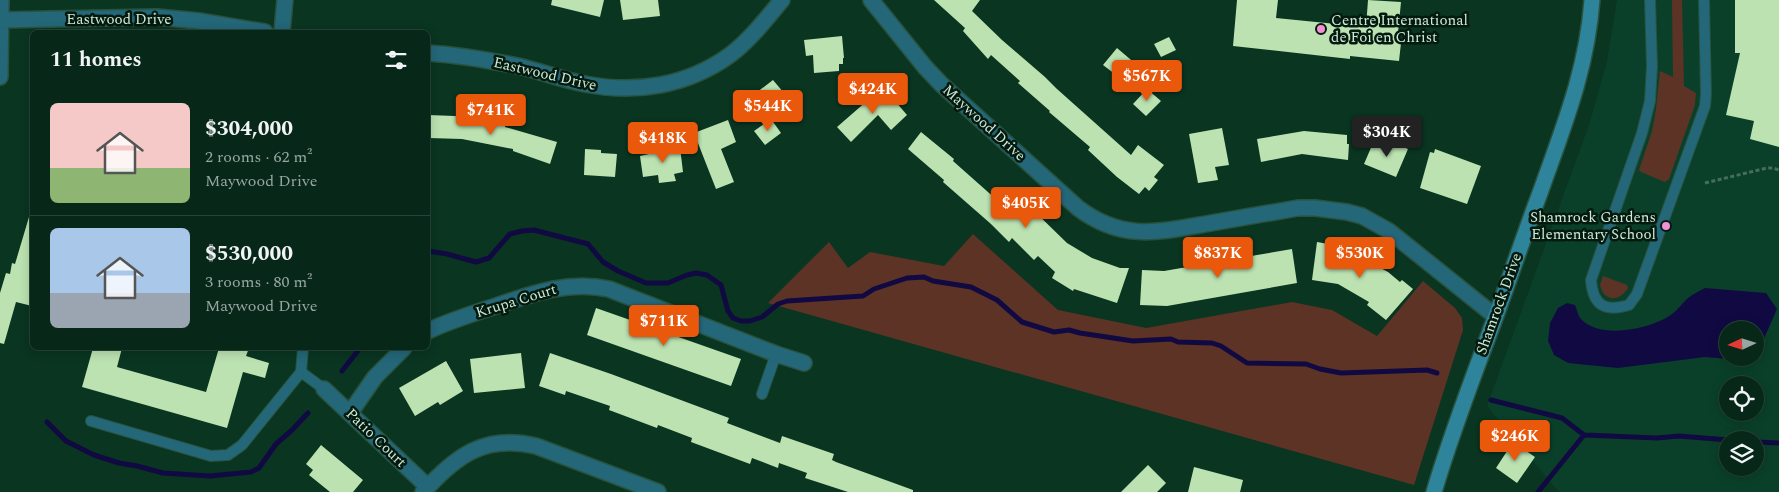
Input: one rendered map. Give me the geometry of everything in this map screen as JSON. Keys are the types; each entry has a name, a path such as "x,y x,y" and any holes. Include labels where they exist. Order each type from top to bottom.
{"street":[{"path":"0,77 0,19 2,0"},
{"path":"282,30 285,0"},
{"name":"Eastwood Drive","path":"430,53 464,56 519,66 600,87 633,88 662,86 701,74 730,55 749,38 782,0"},
{"name":"Maywood Drive","path":"871,0 925,68 942,85 1078,208 1103,224 1129,231 1160,232 1298,208 1347,212 1362,216 1389,231 1495,316"},
{"name":"Shamrock Drive","path":"1434,492 1445,453 1575,92 1590,31 1592,0"},
{"name":"Eastwood Drive","path":"0,19 158,17 253,30"},
{"name":"Krupa Court","path":"430,330 444,323 549,289 594,285 804,363"},
{"path":"350,413 375,377 402,350"},
{"name":"Patio Court","path":"324,388 426,490"},
{"path":"426,490 455,460 468,453 493,444 518,443 536,446 658,492"}],"lane":[{"path":"1650,0 1652,66 1650,101 1642,133 1591,280 1592,292 1597,302 1608,308 1620,308 1629,305 1637,294 1705,106 1704,0"},
{"path":"91,421 212,456 228,455 242,445 301,372 303,350"},
{"path":"762,394 776,354"},
{"path":"301,372 324,388"}],"path":[{"path":"1704,183 1767,168 1779,170"}],"shaded area":[{"name":"Shamrock Gardens Elementary School","path":"1617,0 1779,0 1779,492 1559,492 1487,406 1590,122 1607,61"},
{"path":"1672,0 1682,0 1684,86 1696,93 1695,105 1669,179 1665,182 1639,170 1652,131 1660,71 1673,77"},
{"path":"973,234 1058,310 1146,328 1292,302 1332,310 1377,336 1423,281 1455,308 1462,318 1463,330 1414,485 768,303 829,242 848,268 870,252 944,266"},
{"path":"1603,276 1627,285 1628,288 1616,298 1608,297 1602,291 1600,285"},
{"path":"1705,288 1766,293 1777,309 1764,339 1764,321 1719,321 1719,358 1705,357 1618,368 1568,363 1554,355 1548,341 1550,323 1558,308 1567,303 1575,305 1580,318 1590,325 1613,331 1639,328 1652,324 1674,312 1690,297"}],"building":[{"path":"552,0 604,0 600,17 551,5"},
{"path":"620,0 658,0 660,16 623,20"},
{"path":"934,0 980,0 972,11 1002,40 1131,155 1138,145 1164,165 1154,177 1158,180 1149,191 1145,187 1139,194 1117,177 1088,150 1090,147 1018,83 1020,81 991,55 988,59 963,31 965,28"},
{"name":"Centre International de Foi en Christ","path":"1237,0 1278,0 1276,18 1366,27 1368,0 1401,2 1397,43 1401,43 1399,61 1350,56 1350,59 1233,46"},
{"path":"1735,0 1779,0 1779,147 1750,139 1754,121 1726,115 1740,53 1735,53"},
{"path":"842,36 844,58 843,64 839,64 839,71 814,73 813,55 806,56 804,40"},
{"path":"1169,37 1176,50 1161,57 1154,44"},
{"path":"1117,48 1137,65 1124,81 1103,65"},
{"path":"773,80 789,99 767,116 752,96"},
{"path":"883,87 907,115 891,130 878,115 851,142 837,127"},
{"path":"1147,89 1161,101 1146,116 1133,104"},
{"path":"430,115 455,116 505,125 505,127 557,142 550,164 513,151 513,149 462,139 430,138"},
{"path":"771,119 781,133 765,145 754,131"},
{"path":"728,120 736,142 721,149 734,182 716,189 694,133"},
{"path":"1222,128 1229,165 1215,167 1218,180 1198,183 1189,134"},
{"path":"1304,131 1347,135 1347,144 1349,144 1348,160 1302,154 1261,162 1257,139"},
{"path":"921,132 954,159 953,161 1006,208 1016,197 1029,209 1030,207 1067,243 1092,258 1120,268 1129,268 1117,303 1074,289 1073,291 1052,278 1055,272 1038,256 1034,260 1012,238 1009,242 943,182 944,180 908,149"},
{"path":"1391,142 1408,149 1396,177 1364,164 1373,143 1388,148"},
{"path":"680,147 683,172 674,174 676,181 659,183 658,175 643,177 640,156 649,154 648,151"},
{"path":"585,149 617,154 615,177 584,175"},
{"path":"1435,149 1481,166 1467,204 1420,188 1430,152 1434,153"},
{"path":"29,217 30,306 16,302 4,344 0,343 0,293 6,273 10,274 12,263 15,264"},
{"path":"1317,242 1340,246 1340,250 1360,261 1362,258 1388,272 1400,282 1402,280 1413,289 1386,320 1367,305 1369,302 1338,284 1312,280"},
{"path":"1292,249 1297,283 1167,306 1140,305 1142,270 1164,271"},
{"path":"596,308 741,359 731,386 587,335"},
{"path":"92,350 121,350 117,367 206,392 218,350 248,350 246,356 269,363 265,378 243,372 227,428 82,387"},
{"path":"521,353 525,388 474,393 470,359"},
{"path":"550,353 729,418 727,423 780,443 782,436 834,454 832,460 836,462 913,490 913,492 848,492 805,478 807,473 779,463 778,468 752,458 750,464 691,442 692,438 658,425 657,428 609,410 610,406 566,391 565,395 539,386"},
{"path":"446,361 463,391 440,405 438,402 415,416 399,388"},
{"path":"1513,442 1535,457 1517,483 1496,468"},
{"path":"321,445 363,480 353,492 330,492 309,475 313,470 306,464"},
{"path":"1148,465 1166,483 1157,492 1121,492"},
{"path":"1194,467 1243,480 1240,492 1188,492"}],"waterway":[{"path":"430,251 476,262 489,258 510,234 534,230 588,244 603,262 618,271 646,283 668,283 696,273 707,275 721,285 728,311 733,318 741,321 750,321 762,317 778,304 787,301 863,296 874,289 907,278 924,277 933,281 971,287 997,300 1022,322 1054,332 1069,330 1133,341 1171,339 1178,342 1212,343 1221,346 1247,363 1306,364 1341,373 1427,370 1437,373"},
{"path":"342,371 358,350"},
{"path":"1491,400 1562,418 1584,435 1657,438 1679,436 1719,439"},
{"path":"47,422 66,441 94,455 163,473 210,476 251,472 259,468 276,444 308,413"},
{"path":"1538,492 1584,435"},
{"path":"1764,442 1779,443"}],"place":[{"name":"Centre International de Foi en Christ","path":"1321,29"},
{"name":"Shamrock Gardens Elementary School","path":"1666,226"}]}
